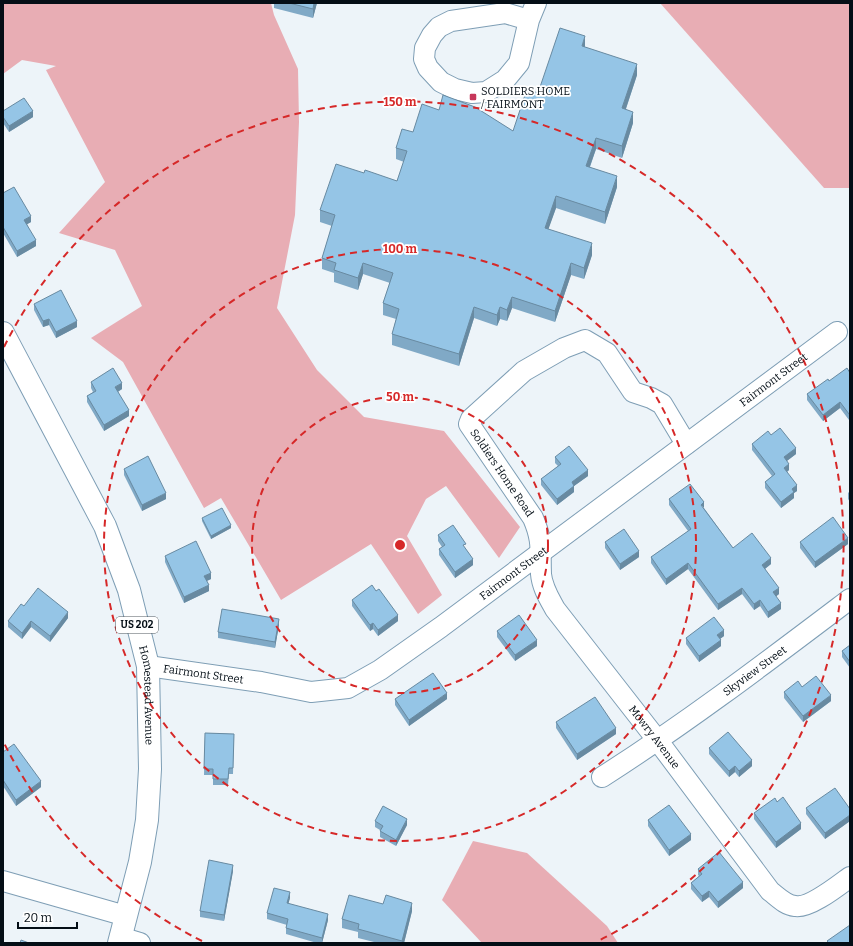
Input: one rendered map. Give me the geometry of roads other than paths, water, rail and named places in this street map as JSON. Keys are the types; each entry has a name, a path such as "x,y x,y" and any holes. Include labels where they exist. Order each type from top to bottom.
{"main road":[{"name":"Homestead Avenue","path":"3,332 105,526 128,590 148,666 150,769 147,820 140,862 126,916 126,941"}],"street":[{"path":"533,11 519,63 505,80 486,92 472,93 455,89 441,82 428,68 424,59 425,48 432,35 439,27 451,21 505,13 533,11"},
{"name":"Fairmont Street","path":"148,666 261,682 311,692 348,688 380,670 435,632 837,332"},
{"name":"Soldiers Home Road","path":"542,553 539,532 533,518 469,424 471,420 524,371 564,348 585,340 607,353 633,392 652,398 662,404 686,444"},
{"name":"Mowry Avenue","path":"542,553 541,575 546,593 555,609 658,741 770,891 784,902 795,906 811,902 832,890 850,877"},
{"name":"Skyview Street","path":"602,777 658,741 715,701 850,599"},
{"path":"3,881 126,916"}],"place":[{"name":"SOLDIERS HOME / FAIRMONT","path":"473,97"}]}
